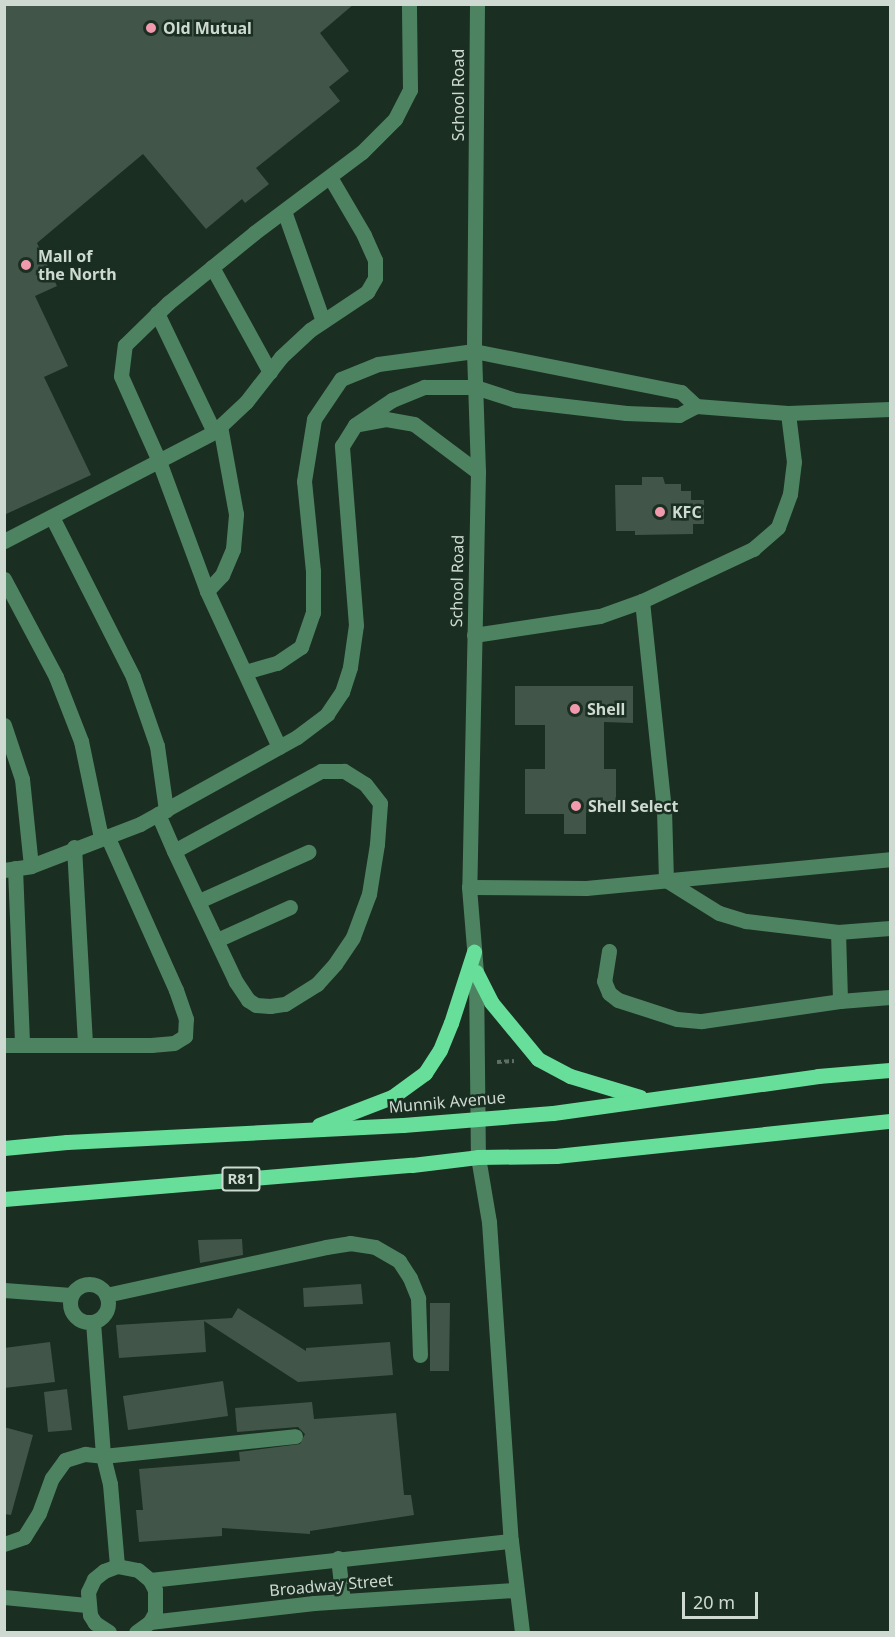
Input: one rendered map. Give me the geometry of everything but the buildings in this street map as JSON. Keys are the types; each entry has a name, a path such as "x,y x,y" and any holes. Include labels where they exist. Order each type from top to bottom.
{"main road":[{"path":"308,1129 392,1097 425,1073 440,1050 451,1023 474,952"},
{"path":"476,972 491,1002 538,1059 570,1076 646,1098"},
{"name":"Munnik Avenue","path":"4,1148 67,1142 403,1125 477,1117 553,1113 646,1098 818,1076 891,1070"},
{"name":"R81","path":"4,1199 412,1165 478,1157 556,1156 891,1121"}],"street":[{"path":"279,747 207,591 159,461 121,376 125,345 157,313 212,267 362,152 395,119 410,90 409,4"},
{"name":"School Road","path":"477,4 474,351 478,472 469,887 476,972 478,1157 489,1222 511,1541 522,1632"},
{"path":"4,541 217,429 246,402 309,330 367,292 375,278 375,260 368,243 330,177"},
{"path":"284,211 323,321"},
{"path":"212,267 270,372"},
{"path":"157,313 217,429 236,514 233,549 222,575 207,591"},
{"path":"245,672 277,663 300,647 313,613 313,571 304,481 314,419 341,379 378,364 474,351 681,392 696,406"},
{"path":"22,1045 10,869 31,866 74,847 140,824 279,747 327,714 342,692 350,666 356,625 342,446 355,425 392,400 424,387 475,387 515,400 626,413 679,415 696,406 788,413 891,410"},
{"path":"474,635 600,616 642,601 753,549 778,526 790,494 794,462 788,413"},
{"path":"355,425 386,419 414,424 478,472"},
{"path":"52,517 134,677 157,746 162,812 174,850 236,982 248,999 256,1005 285,1004 318,984 353,937 369,894 377,844 380,803 365,784 344,771 321,771 174,850"},
{"path":"4,579 56,678 81,741 104,837 186,1019 185,1036 174,1043 85,1046 4,1045"},
{"path":"642,601 663,798 666,880"},
{"path":"4,725 22,779 31,866"},
{"path":"74,847 85,1046"},
{"path":"199,900 308,852"},
{"path":"469,887 586,888 891,859"},
{"path":"666,880 719,913 746,921 838,932 891,928"},
{"path":"217,940 290,907"},
{"path":"838,932 840,1001"},
{"path":"609,951 604,981 609,993 618,1000 677,1019 702,1021 840,1001 891,997"},
{"path":"4,1290 71,1295 84,1284 92,1284 106,1294 350,1243 375,1247 399,1261 411,1278 418,1298 420,1355"},
{"path":"93,1322 106,1311 106,1294"},
{"path":"71,1295 71,1312 77,1318 93,1322"},
{"path":"93,1322 103,1456 110,1484 117,1566"},
{"path":"4,1544 24,1537 39,1513 52,1478 65,1460 85,1454 103,1456 295,1436"},
{"name":"Broadway Street","path":"150,1580 511,1541"},
{"path":"338,1558 343,1601"},
{"path":"109,1632 95,1623 87,1605 88,1592 94,1580 104,1571 117,1566 138,1570 150,1580 157,1601 150,1622 136,1632"},
{"name":"Broadway Street","path":"150,1622 343,1601 517,1590"},
{"path":"4,1597 87,1605"}],"place":[{"name":"Old Mutual","path":"151,28"},
{"name":"Mall of the North","path":"26,265"},
{"name":"KFC","path":"660,512"},
{"name":"Shell","path":"575,709"},
{"name":"Shell Select","path":"576,806"}]}
